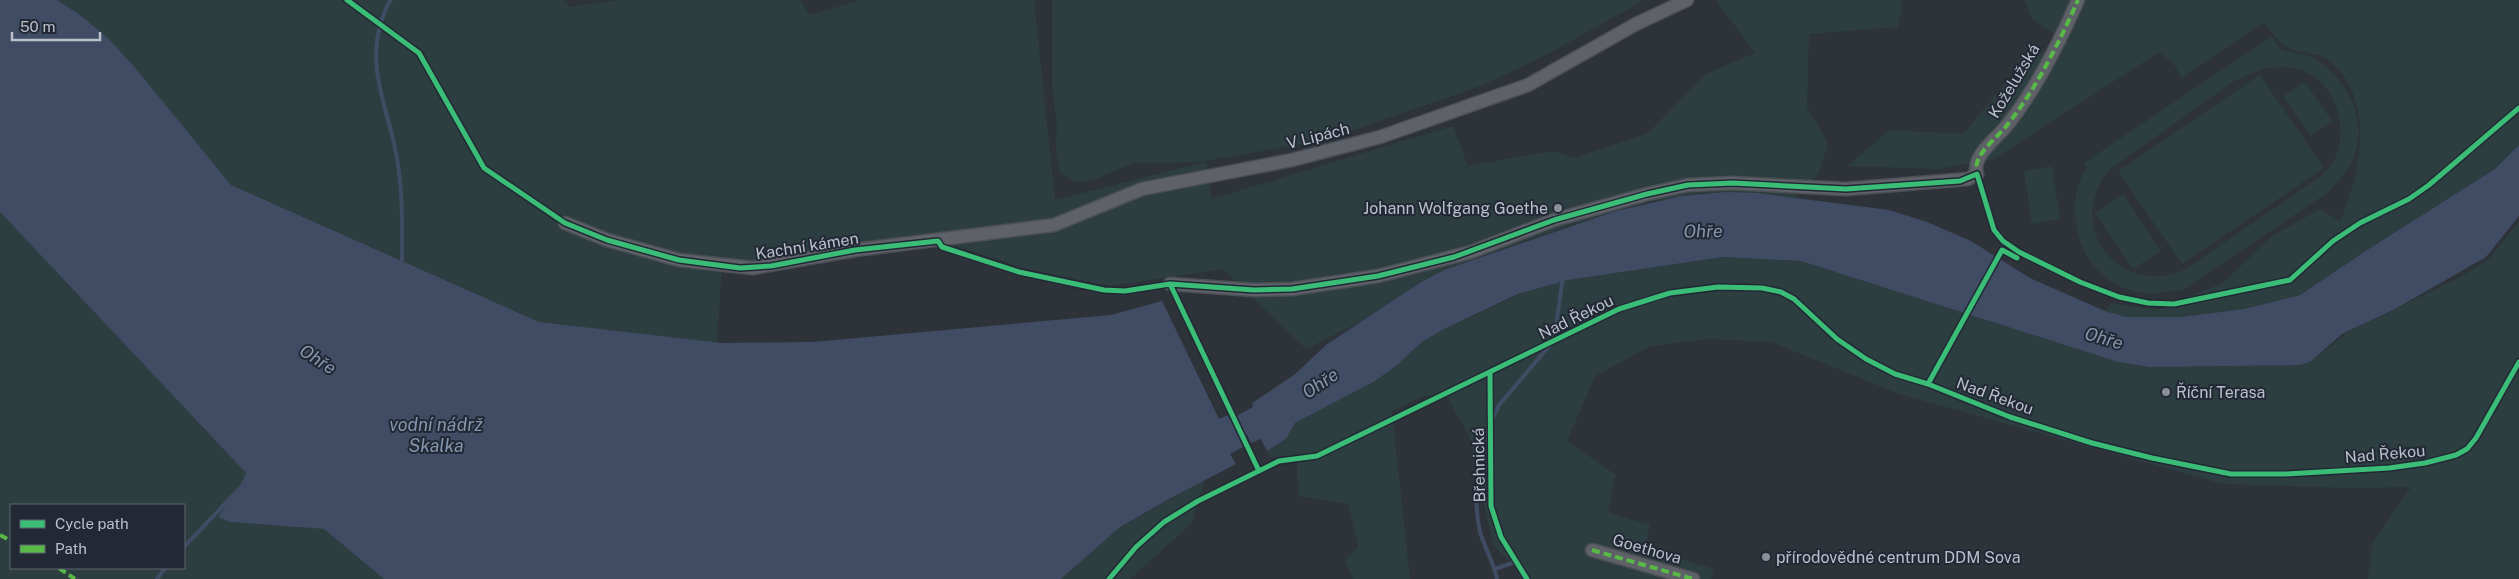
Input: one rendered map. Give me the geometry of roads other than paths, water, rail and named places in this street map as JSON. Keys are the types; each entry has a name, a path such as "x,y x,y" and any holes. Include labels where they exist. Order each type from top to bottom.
{"street":[{"name":"V Lipách","path":"938,241 1054,225 1142,189 1292,160 1380,136 1528,85 1636,24 1687,0"},
{"name":"Koželužská","path":"1170,284 1254,290 1292,289 1378,276 1463,254 1554,220 1647,194 1688,185 1733,182 1846,189 1960,181 1977,174 1976,164 1980,155 2001,133 2025,100 2078,0"},
{"name":"Kachní kámen","path":"565,223 607,240 679,260 752,268 855,250 938,241"},
{"name":"Goethova","path":"1592,550 1694,579"}],"water":[{"name":"vodní nádrž Skalka","path":"0,0 57,0 80,15 109,39 137,70 231,185 539,322 722,343 812,342 1111,315 1162,301 1219,419 1228,415 1243,447 1230,454 1236,464 1120,527 1061,579 384,579 324,529 230,522 218,517 237,490 246,473 0,212"},
{"path":"2519,145 2519,216 2486,257 2395,309 2342,334 2310,362 2299,365 2150,367 2118,362 1801,261 1723,257 1568,280 1518,294 1444,329 1422,342 1396,366 1375,381 1295,423 1286,439 1267,451 1261,439 1251,443 1238,415 1253,407 1252,403 1294,375 1326,345 1421,282 1444,270 1613,212 1681,196 1726,192 1757,193 1889,210 1927,222 1971,241 2030,278 2105,311 2126,317 2181,317 2244,309 2300,295 2495,169"}],"waterway":[{"path":"391,0 386,7 377,38 376,57 381,93 395,147 400,177 402,264"},
{"path":"1554,341 1563,276"},
{"path":"1494,416 1499,405 1551,344"},
{"name":"Ohře","path":"1209,441 1267,413"},
{"path":"1488,431 1478,468 1477,511 1481,535 1497,579"},
{"path":"185,546 243,485"},
{"path":"1495,569 1515,562"},
{"path":"157,579 164,569"}],"place":[{"name":"Johann Wolfgang Goethe","path":"1558,208"},
{"name":"Říční Terasa","path":"2166,392"},
{"name":"přírodovědné centrum DDM Sova","path":"1766,557"}]}
